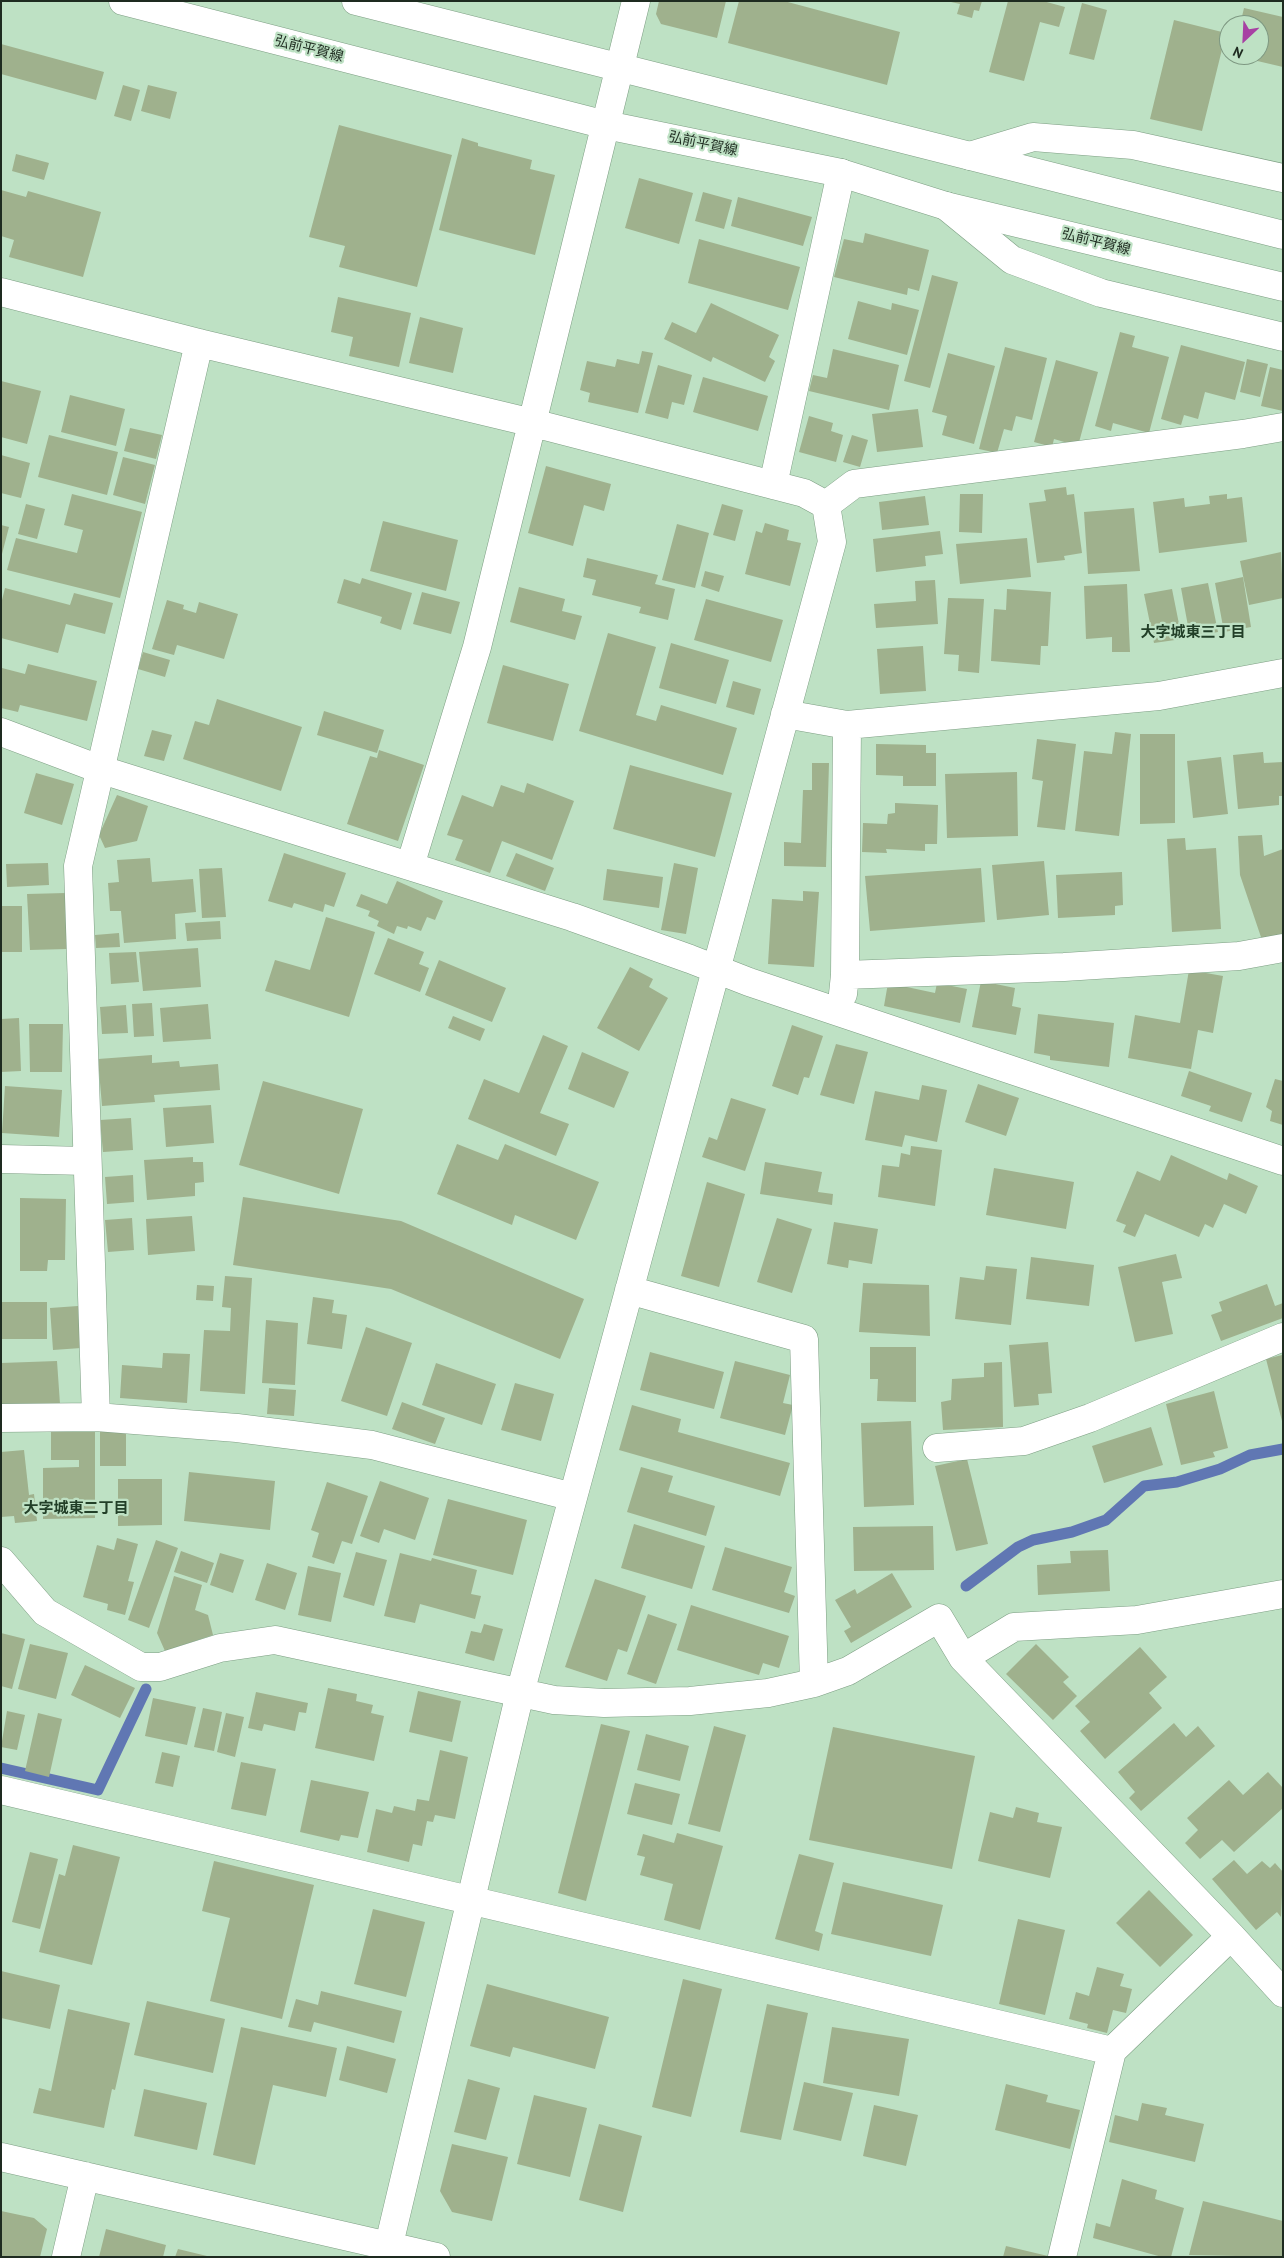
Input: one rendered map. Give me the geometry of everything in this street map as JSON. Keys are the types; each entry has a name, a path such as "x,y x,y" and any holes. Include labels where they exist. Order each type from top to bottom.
{"street":[{"name":"弘前平賀線","path":"123,1 606,124 841,173 946,206 1283,287"},
{"path":"356,1 1283,235"},
{"path":"410,866 477,647 636,1"},
{"path":"970,156 1033,137 1134,145 1283,178"},
{"path":"773,485 841,173"},
{"path":"946,206 1012,260 1101,293 1283,337"},
{"path":"1,292 199,343 533,423 804,493 826,505"},
{"path":"96,1417 78,866 102,770 199,343"},
{"path":"826,505 854,484 1243,434 1283,427"},
{"path":"388,2251 520,1693 832,542 826,505"},
{"path":"786,714 847,725 1160,696 1283,673"},
{"path":"840,1013 845,975 847,725"},
{"path":"1,732 102,770 572,917 690,959 716,971 1283,1161"},
{"path":"845,975 1064,967 1239,956 1283,948"},
{"path":"1,1160 87,1161"},
{"path":"629,1290 804,1339 814,1683"},
{"path":"937,1448 1024,1441 1090,1418 1283,1337"},
{"path":"1,1418 96,1417 238,1428 372,1445 573,1497"},
{"path":"1,1561 45,1612 142,1667 160,1667 220,1648 275,1640 554,1700 604,1703 690,1701 768,1693 814,1683 848,1671 939,1618 963,1658 1231,1936 1283,1993"},
{"path":"963,1658 1014,1626 1137,1620 1283,1594"},
{"path":"1,1790 1112,2051"},
{"path":"1062,2257 1112,2051 1231,1936"},
{"path":"1,2157 388,2251 436,2257"},
{"path":"66,2257 85,2176"}],"building":[{"path":"659,1 726,1 717,38 661,24 656,14"},
{"path":"739,1 784,1 900,32 887,85 728,43"},
{"path":"982,1 979,11 974,10 972,18 957,14 960,4 951,2"},
{"path":"1008,1 1043,1 1065,7 1059,27 1040,22 1024,81 989,72"},
{"path":"1082,3 1107,10 1094,60 1069,54"},
{"path":"1244,8 1283,17 1283,67 1269,64 1269,15 1242,15"},
{"path":"1174,20 1219,31 1219,62 1202,131 1150,119"},
{"path":"1,44 104,72 96,100 1,74"},
{"path":"123,85 140,90 131,121 114,116"},
{"path":"148,85 177,92 170,119 141,111"},
{"path":"339,125 452,155 417,287 339,267 345,246 309,237"},
{"path":"462,138 478,143 478,146 532,160 530,169 555,175 535,255 439,230"},
{"path":"16,154 49,163 44,180 12,171"},
{"path":"639,178 693,193 679,244 625,228"},
{"path":"1,190 26,197 28,191 101,212 83,277 9,257 14,240 1,236"},
{"path":"703,192 732,200 724,229 695,221"},
{"path":"738,197 812,217 803,246 731,226"},
{"path":"865,233 929,250 919,291 908,288 907,295 834,277 844,239 863,243"},
{"path":"699,239 800,267 788,310 688,283"},
{"path":"932,275 958,282 930,388 904,381"},
{"path":"338,297 411,313 399,367 349,356 353,337 331,332"},
{"path":"858,301 891,310 892,303 919,310 907,355 848,339"},
{"path":"711,303 779,335 769,357 775,361 765,382 713,357 711,362 664,339 672,322 696,333"},
{"path":"420,317 463,328 453,373 409,363"},
{"path":"1120,332 1135,336 1132,347 1169,357 1149,433 1113,423 1111,431 1095,426"},
{"path":"1181,345 1245,362 1235,400 1205,392 1198,419 1184,415 1181,425 1161,419"},
{"path":"1005,347 1047,358 1032,420 1016,416 1012,431 1004,429 997,453 979,449"},
{"path":"833,349 899,365 889,410 809,391 813,375 827,378"},
{"path":"642,351 653,353 638,413 588,402 590,393 580,390 587,361 615,367 617,359 639,364"},
{"path":"948,353 995,366 974,444 942,435 947,416 932,412"},
{"path":"1247,359 1268,364 1260,397 1240,392"},
{"path":"1056,360 1098,372 1078,446 1054,439 1052,447 1034,442"},
{"path":"658,365 692,375 684,405 672,402 668,419 645,413"},
{"path":"1270,367 1283,370 1283,411 1261,406"},
{"path":"703,377 768,396 758,431 693,412"},
{"path":"1,381 41,391 27,444 1,437"},
{"path":"70,395 125,409 116,446 61,432"},
{"path":"918,409 923,447 877,452 872,414"},
{"path":"809,416 833,423 831,431 843,435 836,462 799,452"},
{"path":"130,428 162,435 156,459 124,451"},
{"path":"49,435 118,452 107,495 38,477"},
{"path":"852,435 868,440 860,467 843,462"},
{"path":"1,455 30,463 21,498 1,493"},
{"path":"123,457 155,465 145,504 113,495"},
{"path":"546,466 611,484 604,511 584,505 573,546 528,533"},
{"path":"1066,487 1067,495 1074,494 1082,553 1064,556 1065,560 1037,563 1029,503 1046,501 1044,490"},
{"path":"72,494 142,512 120,598 7,570 16,538 77,553 83,530 64,525"},
{"path":"960,494 983,494 982,533 959,532"},
{"path":"1227,494 1227,499 1242,497 1247,542 1159,553 1153,502 1184,498 1185,507 1210,504 1209,496"},
{"path":"925,496 929,525 882,530 879,502"},
{"path":"26,504 45,509 37,539 18,534"},
{"path":"722,504 743,510 735,541 713,535"},
{"path":"1134,508 1140,571 1088,574 1084,512"},
{"path":"383,521 458,540 446,591 370,571"},
{"path":"765,523 789,530 787,540 801,543 790,586 745,574 756,531 762,533"},
{"path":"677,524 709,533 695,588 662,580"},
{"path":"1,525 9,527 2,554 1,554"},
{"path":"940,531 943,554 925,556 926,566 876,572 873,539"},
{"path":"1027,538 1031,577 960,584 956,544"},
{"path":"1281,552 1283,598 1249,605 1240,561"},
{"path":"587,558 658,575 655,584 675,589 668,620 639,613 641,607 592,595 596,580 583,577"},
{"path":"705,571 724,576 719,592 701,586"},
{"path":"1243,577 1251,627 1224,632 1215,583"},
{"path":"362,578 412,593 401,630 380,623 382,617 337,603 344,579 360,584"},
{"path":"935,580 938,624 876,628 874,604 916,601 915,581"},
{"path":"1208,583 1218,632 1190,637 1181,588"},
{"path":"1127,584 1130,652 1112,652 1112,637 1086,639 1084,586"},
{"path":"519,587 565,599 562,611 582,616 575,640 510,622"},
{"path":"5,588 70,605 74,593 113,603 105,634 66,624 58,653 1,638 1,604"},
{"path":"1007,589 1051,592 1048,646 1041,646 1040,665 991,661 994,609 1006,610"},
{"path":"1172,589 1182,639 1154,643 1144,594"},
{"path":"422,592 460,602 451,634 413,624"},
{"path":"948,598 984,599 979,673 958,671 959,655 944,654"},
{"path":"706,599 783,620 771,662 694,640"},
{"path":"167,600 184,605 183,609 196,613 199,602 238,614 224,659 177,645 174,655 152,649"},
{"path":"608,633 656,647 636,715 656,721 661,705 737,728 723,775 579,731"},
{"path":"671,643 729,660 716,704 659,688"},
{"path":"923,646 926,691 880,694 877,649"},
{"path":"143,652 170,660 165,677 138,669"},
{"path":"28,664 97,681 87,721 20,705 18,712 1,708 2,668 25,674"},
{"path":"503,665 569,684 553,741 487,723"},
{"path":"733,681 761,689 754,715 726,707"},
{"path":"217,699 302,727 281,791 183,759 195,721 209,725"},
{"path":"324,711 384,730 377,753 317,735"},
{"path":"152,730 172,735 164,761 144,756"},
{"path":"1115,732 1131,734 1119,836 1075,831 1084,751 1112,754"},
{"path":"1140,734 1175,734 1175,823 1140,824"},
{"path":"1037,739 1076,744 1065,830 1037,827 1043,781 1032,779"},
{"path":"876,744 926,745 926,753 936,753 936,786 903,786 903,776 876,775"},
{"path":"379,750 424,765 398,841 347,824 370,756 377,758"},
{"path":"1263,752 1264,763 1283,762 1283,796 1279,796 1279,805 1238,809 1233,755"},
{"path":"1221,757 1228,814 1193,818 1187,761"},
{"path":"812,763 829,763 826,867 784,866 784,842 801,843 803,790 812,790"},
{"path":"630,765 732,793 715,857 613,829"},
{"path":"1017,772 1018,836 947,838 945,774"},
{"path":"36,773 74,784 62,825 24,813"},
{"path":"527,783 574,801 552,860 502,841 490,873 455,860 463,840 447,835 462,795 493,807 501,785 524,793"},
{"path":"117,795 148,806 137,841 105,848 99,835"},
{"path":"895,803 938,805 937,844 925,844 925,851 886,849 887,853 862,852 863,823 887,824 888,814 895,813"},
{"path":"1262,835 1264,856 1283,849 1283,936 1263,943 1240,875 1238,836"},
{"path":"1185,838 1186,850 1216,848 1221,929 1172,932 1167,839"},
{"path":"284,853 346,873 334,907 325,904 323,912 294,903 292,908 268,901"},
{"path":"516,853 554,868 545,891 506,876"},
{"path":"150,858 152,882 193,879 196,912 175,914 176,939 124,943 121,911 110,911 108,883 119,882 117,860"},
{"path":"1044,861 1049,915 997,920 992,865"},
{"path":"48,863 49,885 7,887 6,864"},
{"path":"674,863 698,868 686,934 661,930"},
{"path":"222,868 226,917 202,918 199,869"},
{"path":"981,868 985,922 870,931 865,876"},
{"path":"607,869 663,877 659,908 603,900"},
{"path":"1122,872 1123,905 1115,906 1115,915 1058,918 1056,875"},
{"path":"397,881 443,901 435,920 427,917 421,931 408,926 407,929 397,926 394,934 377,926 379,921 368,916 370,911 356,906 361,894 387,904"},
{"path":"803,891 819,892 814,967 768,964 772,899 803,901"},
{"path":"66,893 67,949 30,950 27,894"},
{"path":"1,906 22,906 22,952 1,952"},
{"path":"326,917 375,932 349,1017 265,991 275,960 310,970"},
{"path":"220,921 221,939 187,941 185,923"},
{"path":"119,933 120,947 96,948 95,935"},
{"path":"388,938 424,952 419,964 429,968 420,992 374,974"},
{"path":"198,948 201,987 143,991 139,952"},
{"path":"136,952 139,982 111,984 109,953"},
{"path":"439,960 506,988 492,1022 425,995"},
{"path":"630,967 653,979 649,987 668,998 639,1051 597,1028"},
{"path":"1189,970 1223,976 1213,1033 1198,1030 1191,1069 1128,1058 1135,1015 1180,1023"},
{"path":"981,981 1015,988 1012,1006 1021,1008 1016,1035 972,1027"},
{"path":"888,983 935,993 937,983 967,989 960,1023 884,1006"},
{"path":"152,1003 154,1036 134,1037 132,1004"},
{"path":"208,1004 211,1039 163,1042 160,1008"},
{"path":"126,1005 128,1033 102,1034 100,1007"},
{"path":"1038,1014 1114,1023 1109,1067 1050,1060 1050,1056 1034,1053"},
{"path":"453,1016 485,1029 480,1041 448,1028"},
{"path":"19,1018 21,1071 1,1072 1,1019"},
{"path":"29,1024 63,1024 62,1072 30,1072"},
{"path":"792,1025 823,1036 809,1078 804,1077 798,1095 772,1086"},
{"path":"543,1035 568,1046 540,1113 569,1124 556,1156 468,1119 484,1079 519,1093"},
{"path":"836,1044 868,1052 854,1104 820,1095"},
{"path":"582,1052 629,1072 614,1108 568,1089"},
{"path":"152,1055 152,1063 179,1061 180,1067 218,1064 220,1090 154,1095 155,1102 102,1106 98,1059"},
{"path":"1189,1071 1252,1093 1242,1122 1209,1111 1211,1106 1181,1096"},
{"path":"1275,1079 1283,1081 1283,1125 1270,1121 1272,1111 1266,1107"},
{"path":"263,1081 363,1109 339,1194 239,1165"},
{"path":"978,1084 1019,1098 1006,1136 965,1122"},
{"path":"922,1085 947,1090 937,1142 905,1135 902,1147 865,1140 875,1091 919,1100"},
{"path":"5,1086 62,1090 59,1137 2,1133"},
{"path":"731,1098 766,1109 745,1171 702,1157 709,1137 717,1140"},
{"path":"211,1105 214,1143 166,1147 163,1108"},
{"path":"131,1118 133,1150 103,1152 100,1120"},
{"path":"457,1144 498,1160 505,1144 599,1182 576,1240 515,1215 512,1225 437,1194"},
{"path":"911,1146 942,1150 935,1206 878,1197 882,1165 899,1167 901,1153 910,1155"},
{"path":"1171,1155 1227,1180 1229,1173 1258,1186 1246,1214 1224,1204 1213,1228 1205,1224 1199,1237 1145,1214 1135,1237 1123,1232 1126,1225 1116,1221 1137,1171 1160,1181"},
{"path":"193,1157 193,1162 203,1162 204,1182 195,1183 195,1196 147,1200 144,1160"},
{"path":"765,1162 822,1172 818,1192 833,1194 832,1205 760,1194"},
{"path":"994,1168 1074,1182 1066,1229 986,1215"},
{"path":"133,1175 134,1202 107,1204 105,1177"},
{"path":"707,1182 745,1194 719,1287 681,1276"},
{"path":"243,1197 401,1221 584,1299 560,1359 391,1289 233,1265"},
{"path":"20,1198 66,1199 65,1260 48,1260 47,1271 20,1271"},
{"path":"192,1216 195,1251 148,1255 146,1219"},
{"path":"132,1218 134,1250 108,1252 105,1220"},
{"path":"777,1218 812,1229 792,1293 757,1282"},
{"path":"834,1222 878,1229 872,1264 849,1260 848,1268 827,1264"},
{"path":"1176,1254 1182,1278 1162,1282 1173,1334 1135,1342 1118,1267"},
{"path":"1031,1257 1094,1265 1089,1306 1026,1299"},
{"path":"986,1266 1017,1269 1011,1325 955,1319 960,1277 984,1280"},
{"path":"225,1276 252,1278 245,1394 200,1391 204,1330 230,1331 231,1308 222,1307"},
{"path":"863,1283 929,1285 930,1336 859,1332"},
{"path":"1267,1284 1275,1306 1283,1303 1283,1318 1221,1341 1211,1315 1222,1311 1219,1302"},
{"path":"197,1285 214,1286 213,1301 196,1300"},
{"path":"313,1297 334,1300 332,1313 347,1315 342,1349 307,1344"},
{"path":"1,1302 47,1302 47,1339 1,1339"},
{"path":"78,1306 81,1348 53,1350 50,1308"},
{"path":"266,1320 298,1323 295,1385 262,1383"},
{"path":"366,1327 412,1343 387,1416 341,1401"},
{"path":"1048,1342 1052,1393 1038,1394 1039,1405 1014,1407 1009,1345"},
{"path":"870,1347 916,1347 916,1402 877,1401 878,1379 870,1379"},
{"path":"650,1352 724,1372 714,1409 640,1390"},
{"path":"163,1353 190,1354 187,1403 120,1398 122,1365 162,1368"},
{"path":"1282,1355 1283,1359 1282,1421 1266,1359"},
{"path":"57,1361 60,1404 2,1407 1,1363"},
{"path":"735,1361 790,1375 783,1403 793,1405 785,1435 720,1418"},
{"path":"1002,1362 1003,1427 943,1430 941,1402 951,1400 952,1379 984,1377 984,1363"},
{"path":"436,1363 496,1384 482,1425 422,1405"},
{"path":"515,1383 554,1394 541,1441 501,1430"},
{"path":"269,1388 296,1390 294,1416 267,1414"},
{"path":"1214,1391 1228,1448 1213,1452 1215,1457 1181,1465 1166,1404"},
{"path":"402,1402 445,1418 435,1444 392,1429"},
{"path":"632,1405 681,1419 678,1432 790,1463 780,1496 619,1450"},
{"path":"911,1421 914,1505 864,1507 861,1423"},
{"path":"1151,1427 1163,1465 1104,1483 1092,1446"},
{"path":"51,1432 95,1432 95,1518 43,1519 43,1468 79,1467 79,1460 51,1460"},
{"path":"100,1432 126,1432 126,1466 100,1466"},
{"path":"24,1450 29,1495 34,1494 37,1521 15,1523 14,1516 1,1517 1,1452"},
{"path":"967,1459 988,1544 956,1551 935,1466"},
{"path":"641,1467 673,1476 668,1492 715,1506 706,1536 627,1512"},
{"path":"189,1472 275,1481 270,1530 184,1521"},
{"path":"118,1479 162,1479 162,1525 118,1526"},
{"path":"380,1481 429,1498 415,1540 384,1529 379,1543 360,1536"},
{"path":"327,1482 368,1496 352,1544 342,1541 334,1564 312,1557 319,1533 311,1530"},
{"path":"448,1499 527,1520 513,1575 433,1555"},
{"path":"634,1524 705,1546 692,1589 621,1568"},
{"path":"933,1526 934,1570 854,1571 853,1527"},
{"path":"117,1538 138,1544 128,1581 134,1582 125,1615 107,1610 108,1604 83,1597 97,1545 114,1550"},
{"path":"156,1540 178,1548 149,1628 128,1620"},
{"path":"725,1547 792,1567 784,1592 795,1596 789,1613 712,1590"},
{"path":"1108,1550 1110,1591 1038,1595 1037,1565 1071,1563 1070,1551"},
{"path":"181,1551 214,1563 207,1583 174,1572"},
{"path":"356,1552 387,1560 374,1606 343,1597"},
{"path":"220,1553 244,1560 233,1593 210,1585"},
{"path":"400,1553 431,1561 432,1558 477,1570 471,1594 481,1596 475,1619 420,1604 415,1623 384,1616"},
{"path":"267,1563 297,1573 285,1610 255,1600"},
{"path":"308,1566 341,1573 331,1622 298,1615"},
{"path":"892,1573 912,1607 851,1643 844,1631 851,1627 835,1600 855,1589 857,1594"},
{"path":"174,1576 202,1585 195,1610 208,1615 213,1635 165,1651 157,1633"},
{"path":"595,1579 646,1596 627,1652 618,1649 607,1681 565,1667"},
{"path":"691,1605 789,1636 779,1668 763,1663 759,1675 677,1650"},
{"path":"648,1614 677,1624 656,1684 627,1674"},
{"path":"484,1624 503,1629 494,1661 465,1653 471,1631 481,1633"},
{"path":"1,1633 25,1639 12,1689 1,1686"},
{"path":"30,1644 68,1653 56,1699 18,1689"},
{"path":"1036,1644 1069,1677 1063,1682 1077,1696 1053,1720 1006,1674"},
{"path":"1140,1647 1167,1677 1149,1693 1162,1708 1105,1759 1080,1731 1090,1722 1075,1706"},
{"path":"85,1665 135,1688 120,1718 71,1695"},
{"path":"328,1688 357,1694 356,1701 373,1705 371,1713 384,1716 374,1761 315,1748"},
{"path":"418,1691 461,1701 452,1742 409,1732"},
{"path":"256,1692 308,1703 306,1713 299,1712 295,1731 264,1724 262,1731 248,1728"},
{"path":"153,1698 196,1707 187,1745 145,1736"},
{"path":"203,1708 222,1712 214,1751 194,1747"},
{"path":"7,1711 25,1715 17,1750 1,1747"},
{"path":"38,1713 62,1719 49,1777 25,1771"},
{"path":"226,1713 244,1717 235,1757 217,1752"},
{"path":"1174,1723 1186,1737 1198,1726 1215,1746 1141,1811 1129,1798 1135,1792 1118,1772"},
{"path":"601,1724 630,1731 586,1901 558,1893"},
{"path":"714,1726 746,1735 720,1832 688,1824"},
{"path":"833,1727 975,1756 952,1869 809,1840"},
{"path":"646,1734 689,1746 680,1781 637,1770"},
{"path":"440,1750 468,1757 455,1819 435,1815 433,1822 427,1821 422,1846 413,1844 409,1862 367,1852 376,1809 392,1813 394,1806 415,1811 417,1799 429,1801"},
{"path":"162,1752 180,1756 173,1787 155,1783"},
{"path":"241,1762 276,1769 266,1816 231,1809"},
{"path":"1268,1772 1283,1788 1283,1808 1234,1852 1222,1840 1200,1859 1185,1843 1198,1830 1187,1818 1229,1780 1243,1795"},
{"path":"311,1780 369,1792 358,1838 341,1835 339,1841 300,1832"},
{"path":"635,1783 680,1794 672,1825 627,1814"},
{"path":"1016,1807 1039,1813 1037,1822 1062,1827 1050,1878 978,1861 990,1812 1013,1818"},
{"path":"677,1833 723,1846 700,1930 664,1920 673,1884 640,1875 645,1857 637,1855 643,1834 674,1843"},
{"path":"73,1845 120,1857 92,1965 39,1952 59,1874 65,1876"},
{"path":"30,1852 58,1859 40,1929 12,1922"},
{"path":"799,1854 834,1863 815,1931 823,1934 819,1951 775,1939"},
{"path":"1234,1860 1247,1874 1262,1861 1270,1868 1275,1863 1283,1872 1281,1917 1277,1912 1256,1930 1212,1879"},
{"path":"214,1861 314,1885 282,2019 210,2001 230,1918 202,1911"},
{"path":"843,1882 943,1905 931,1956 831,1934"},
{"path":"1149,1890 1193,1935 1160,1967 1116,1923"},
{"path":"373,1909 425,1922 406,1997 354,1984"},
{"path":"1018,1919 1065,1930 1045,2015 999,2004"},
{"path":"1097,1967 1124,1974 1120,1986 1132,1989 1126,2013 1113,2010 1107,2033 1087,2028 1088,2024 1069,2019 1076,1992 1089,1996"},
{"path":"1,1971 60,1985 50,2029 1,2018"},
{"path":"683,1979 722,1989 691,2117 652,2107"},
{"path":"487,1984 609,2017 595,2069 513,2047 510,2057 470,2046"},
{"path":"321,1991 402,2011 394,2043 314,2022 311,2032 288,2027 296,1999 318,2005"},
{"path":"147,2001 225,2019 213,2073 134,2055"},
{"path":"767,2004 808,2013 781,2140 740,2132"},
{"path":"68,2009 130,2023 115,2090 112,2089 104,2128 33,2113 39,2088 51,2091"},
{"path":"241,2027 337,2048 326,2097 273,2085 255,2165 213,2155"},
{"path":"832,2027 909,2039 899,2096 823,2083"},
{"path":"347,2046 396,2059 387,2093 339,2080"},
{"path":"468,2079 500,2088 486,2140 454,2132"},
{"path":"804,2082 853,2093 841,2141 793,2130"},
{"path":"1006,2084 1048,2095 1046,2102 1080,2110 1070,2149 995,2130"},
{"path":"144,2089 207,2103 197,2150 134,2136"},
{"path":"534,2095 587,2108 570,2177 517,2164"},
{"path":"1142,2103 1167,2108 1165,2115 1204,2124 1195,2162 1109,2142 1115,2115 1138,2121"},
{"path":"874,2105 918,2115 906,2166 863,2156"},
{"path":"599,2124 642,2136 623,2212 579,2200"},
{"path":"452,2144 508,2157 492,2221 452,2212 440,2191"},
{"path":"1122,2179 1157,2190 1155,2199 1184,2208 1171,2257 1162,2257 1093,2238 1096,2223 1110,2227"},
{"path":"1203,2201 1283,2221 1283,2257 1189,2255"},
{"path":"1,2211 34,2218 47,2229 40,2257 1,2257"},
{"path":"106,2229 166,2245 163,2257 99,2257"},
{"path":"1006,2246 1048,2256 1048,2257 1003,2257"},
{"path":"178,2249 207,2256 207,2257 175,2257"}],"waterway":[{"path":"966,1586 1018,1547 1033,1540 1072,1532 1106,1520 1144,1486 1177,1482 1220,1469 1250,1455 1283,1449"},
{"path":"1,1768 98,1790 146,1689"}],"district":[{"name":"大字城東三丁目","path":"1193,633"},
{"name":"大字城東二丁目","path":"76,1509"}]}
